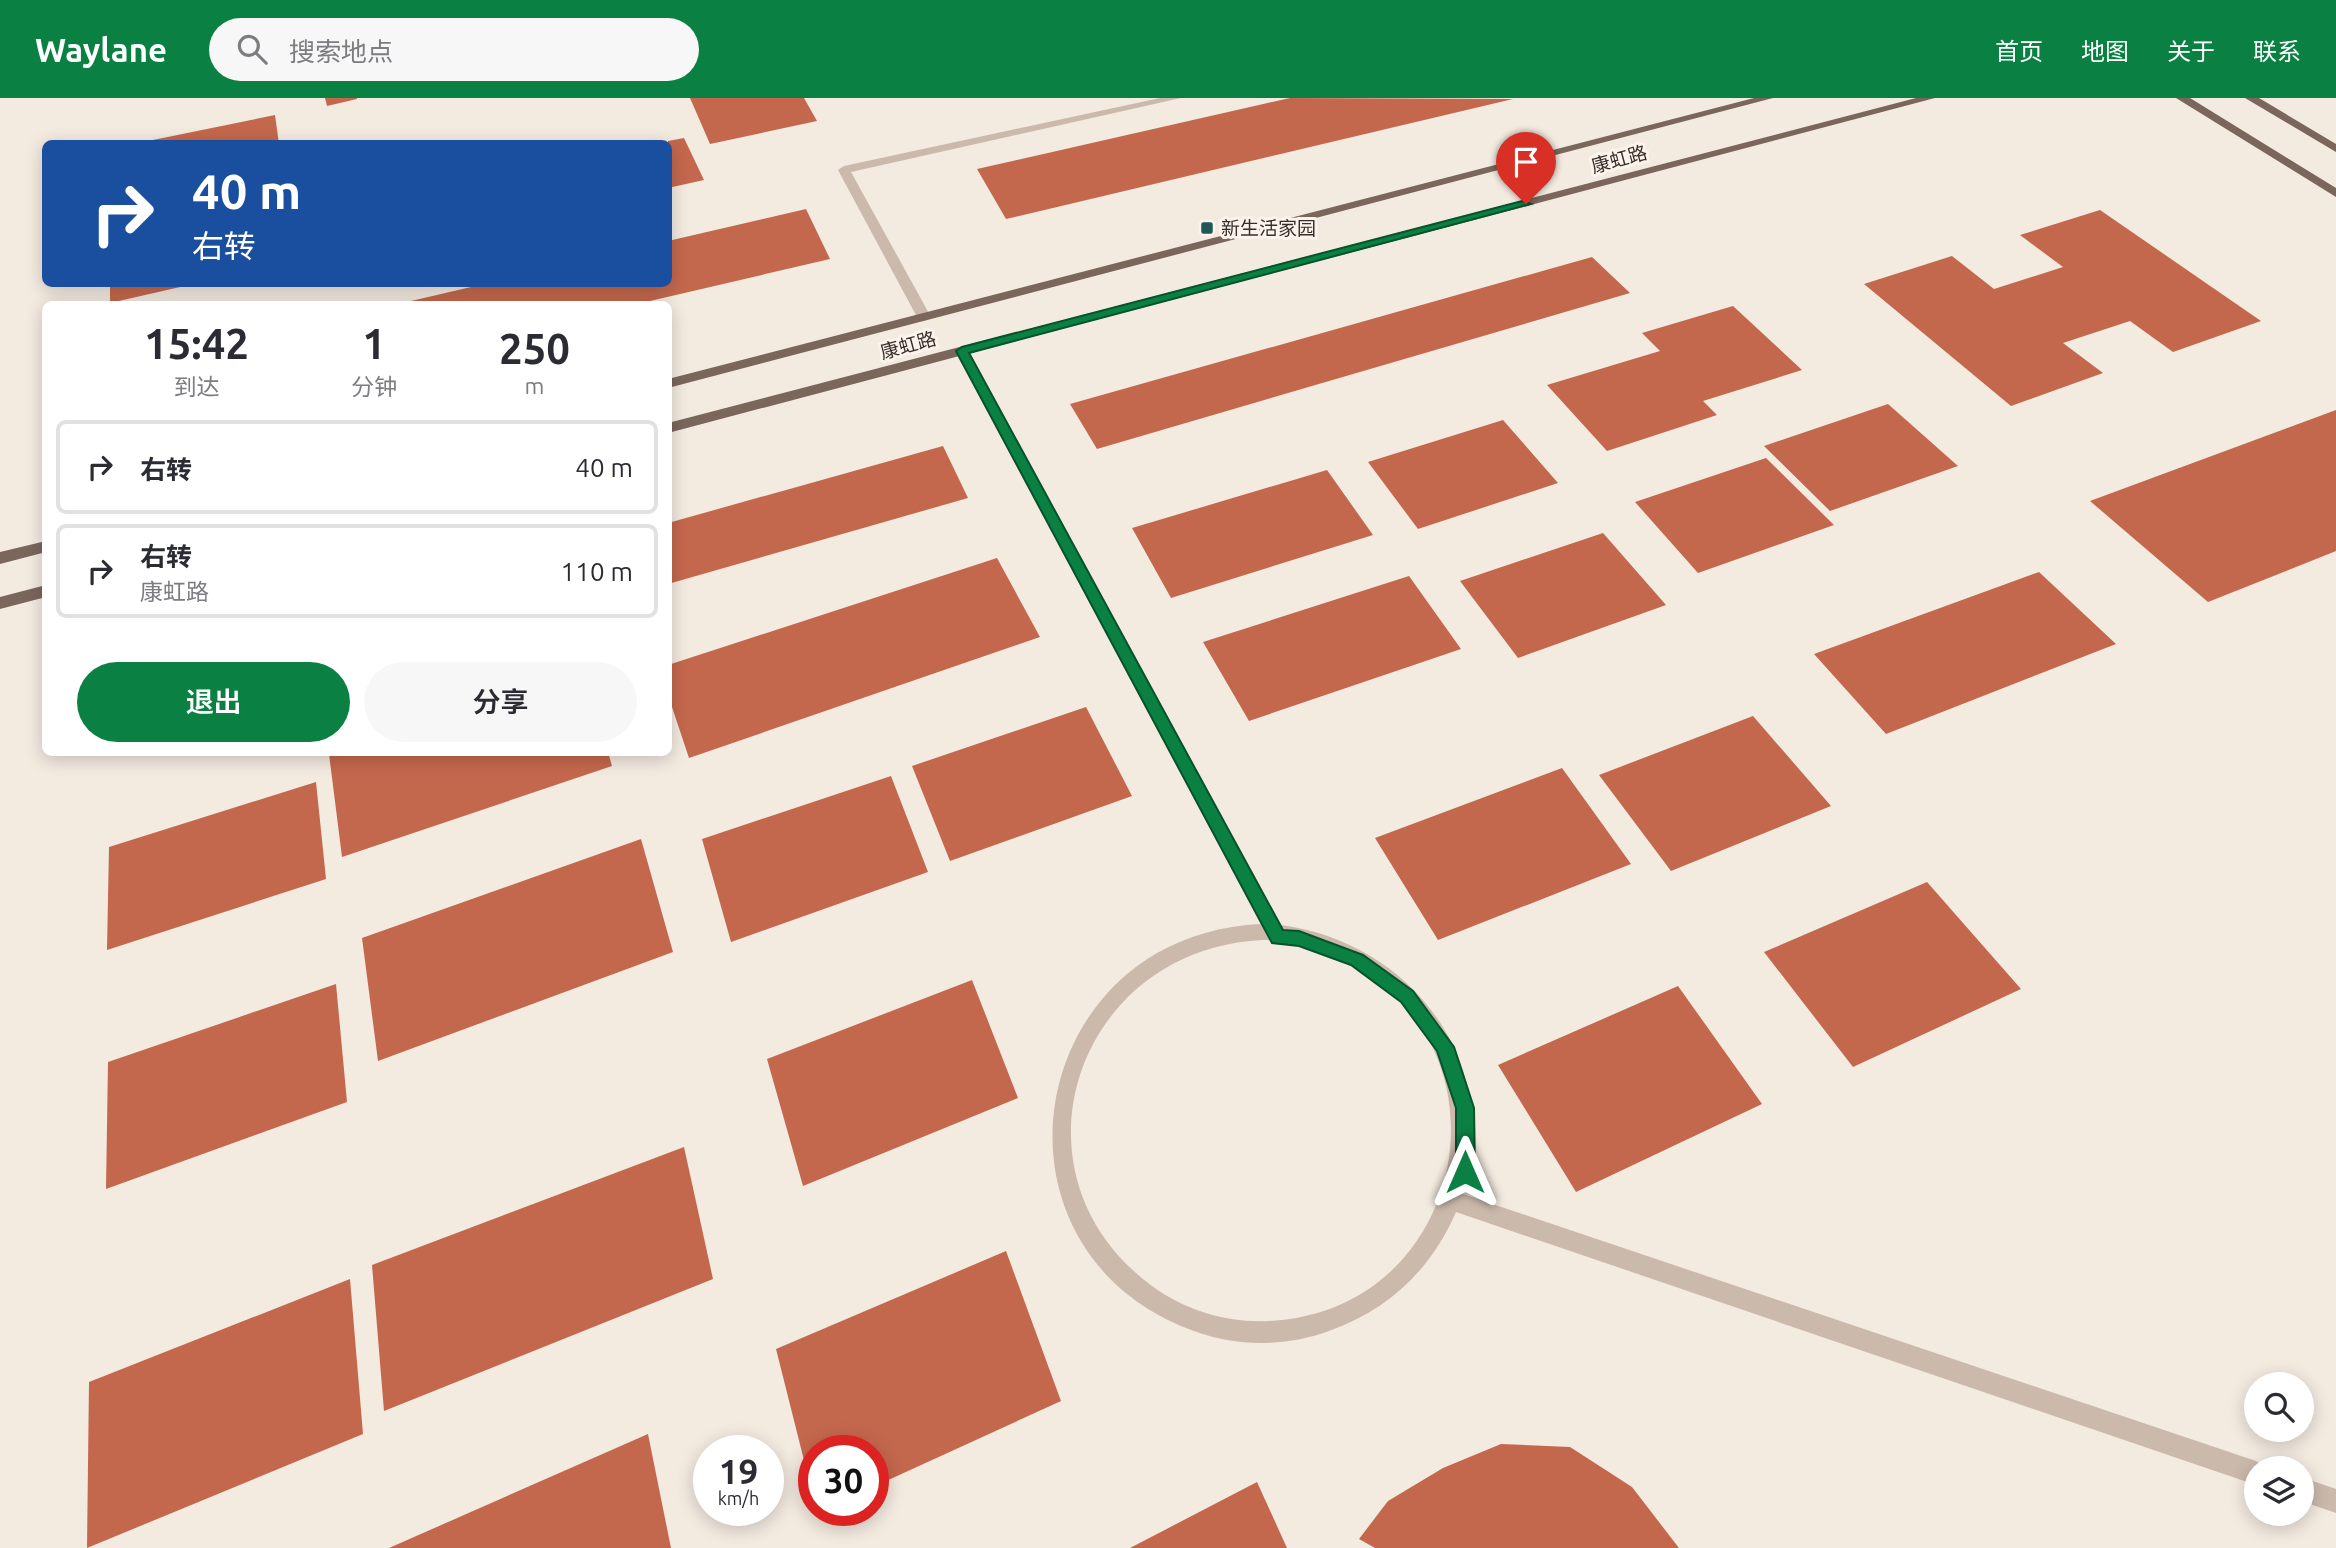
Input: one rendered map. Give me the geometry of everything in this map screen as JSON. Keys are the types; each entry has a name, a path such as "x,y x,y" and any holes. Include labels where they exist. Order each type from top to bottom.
{"main road":[{"name":"康虹路","path":"672,383 1767,98"},
{"name":"康虹路","path":"672,427 1929,98"},
{"path":"2182,98 2336,193"},
{"path":"2251,98 2336,149"},
{"path":"0,558 42,547"},
{"path":"0,603 42,592"}],"street":[{"path":"924,317 844,170 1175,98"},
{"path":"962,351 1278,937"},
{"path":"1234,935 1278,937 1299,938 1357,960 1407,997 1445,1047 1465,1108 1465,1172 1442,1234 1398,1285 1337,1320 1266,1330 1194,1317 1132,1281 1086,1228 1060,1166 1057,1098 1079,1035 1118,985 1172,951 1234,935"},
{"path":"1454,1202 2244,1470"},
{"path":"2314,1493 2336,1501"}],"building":[{"path":"325,98 357,98 357,99 327,106"},
{"path":"690,98 804,98 817,121 710,144"},
{"path":"1290,98 1513,99 1006,219 977,169"},
{"path":"275,115 278,140 153,140"},
{"path":"684,138 704,180 672,187 672,140"},
{"path":"806,209 830,259 650,301 411,301 471,287 672,287 672,240"},
{"path":"2100,210 2261,321 2173,352 2130,321 2063,343 2103,373 2011,406 1864,284 1952,256 1994,289 2063,267 2020,235"},
{"path":"1592,257 1630,293 1097,449 1070,404"},
{"path":"110,287 180,287 119,301 110,301"},
{"path":"1733,306 1802,370 1703,401 1717,415 1607,451 1547,385 1660,351 1642,333"},
{"path":"1888,404 1958,466 1830,511 1764,446"},
{"path":"2336,410 2336,551 2208,602 2090,501"},
{"path":"1503,420 1558,483 1418,529 1368,462"},
{"path":"943,446 968,498 672,583 672,522"},
{"path":"1766,458 1834,525 1698,573 1635,502"},
{"path":"1327,470 1373,535 1171,598 1132,528"},
{"path":"1603,533 1666,605 1518,658 1460,581"},
{"path":"997,558 1040,637 689,758 672,707 672,664"},
{"path":"2039,572 2116,644 1886,734 1814,654"},
{"path":"1409,576 1461,649 1249,721 1203,642"},
{"path":"1086,707 1132,796 950,861 912,766"},
{"path":"1753,716 1831,806 1671,871 1599,775"},
{"path":"329,756 609,756 612,766 342,857"},
{"path":"1562,768 1631,864 1438,940 1375,838"},
{"path":"891,776 928,872 731,942 702,839"},
{"path":"316,782 326,879 107,950 109,847"},
{"path":"641,839 673,952 378,1061 362,938"},
{"path":"1927,882 2021,989 1853,1067 1764,952"},
{"path":"972,980 1018,1098 803,1186 767,1059"},
{"path":"336,984 347,1102 106,1189 108,1062"},
{"path":"1678,986 1762,1104 1576,1192 1498,1065"},
{"path":"684,1147 713,1279 384,1411 372,1265"},
{"path":"1006,1251 1061,1401 889,1480 889,1435 798,1436 776,1349"},
{"path":"350,1279 363,1434 87,1548 89,1382"},
{"path":"648,1434 671,1548 389,1548"},
{"path":"1501,1444 1570,1447 1632,1487 1679,1548 1375,1548 1359,1539 1388,1501 1443,1468"},
{"path":"1257,1482 1287,1548 1130,1548"}],"place":[{"name":"新生活家园","path":"1207,228"}],"route":[{"path":"1465,1172 1465,1108 1445,1047 1407,997 1357,960 1299,938 1278,937 962,351 1526,204"}]}
